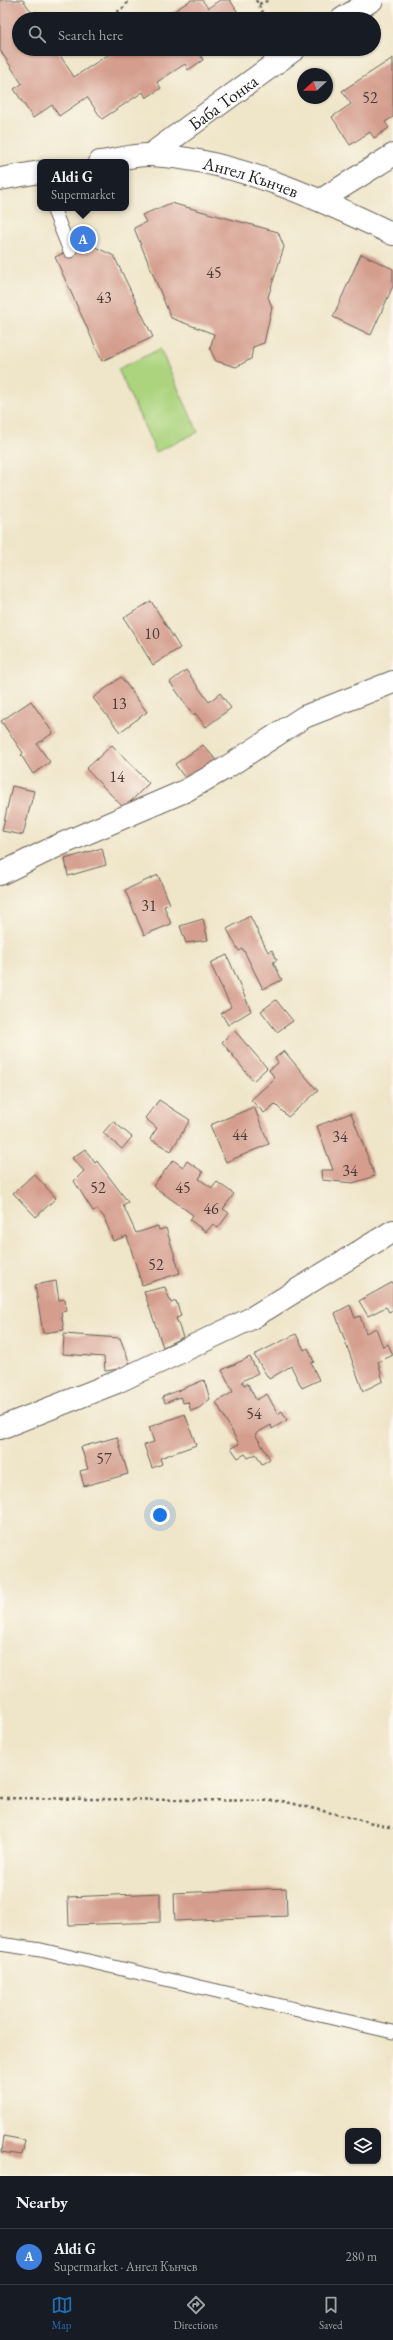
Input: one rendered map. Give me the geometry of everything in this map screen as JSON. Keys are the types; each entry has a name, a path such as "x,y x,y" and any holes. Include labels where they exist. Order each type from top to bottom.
{"street":[{"path":"353,12 372,0"},
{"name":"Баба Тонка","path":"150,155 285,56"},
{"name":"Ангел Кънчев","path":"121,159 150,155 215,164 321,200 393,234"},
{"path":"321,200 393,155"},
{"path":"0,180 37,174"},
{"path":"0,874 57,846 185,791 224,769 304,717 393,682"},
{"path":"0,1428 118,1382 250,1319 393,1231"}],"lane":[{"path":"54,211 70,251"},
{"path":"0,1944 41,1950 393,2032"}],"path":[{"path":"117,12 130,0"},
{"path":"256,0 263,12"},
{"path":"259,4 270,0"},
{"path":"0,1798 282,1801 393,1828"}],"green space":[{"path":"160,349 198,432 156,452 118,369"}],"building":[{"path":"0,0 23,0 31,12 12,12 12,56 60,56 74,77 106,56 201,56 203,60 188,70 185,64 157,82 161,88 146,98 143,92 102,119 87,97 59,116 52,105 33,118 14,89 22,84 0,50"},
{"path":"191,0 202,0 208,8 220,0 230,0 238,12 173,12"},
{"path":"393,58 393,117 385,122 389,128 374,138 370,132 350,145 332,117 351,104 342,91"},
{"path":"171,203 278,232 284,247 268,297 272,307 264,343 253,347 251,359 236,367 216,361 210,349 214,334 171,318 134,228 146,222 142,215"},
{"path":"87,243 114,256 153,337 102,361 55,257"},
{"path":"361,254 393,269 393,286 371,335 333,317"},
{"path":"151,601 180,648 153,665 124,618"},
{"path":"186,670 209,702 220,693 231,708 206,727 195,713 194,716 170,682"},
{"path":"121,677 147,712 120,732 93,698"},
{"path":"31,701 53,733 37,744 50,762 33,774 21,755 23,753 1,721"},
{"path":"112,745 149,783 124,808 86,769"},
{"path":"203,745 217,761 189,784 175,764"},
{"path":"12,786 34,791 23,835 2,831"},
{"path":"102,848 106,865 68,876 65,859"},
{"path":"158,875 170,904 164,906 171,924 144,935 125,890"},
{"path":"250,916 268,952 272,950 277,960 273,962 282,980 263,989 243,949 239,951 227,929"},
{"path":"203,919 208,940 186,943 180,926"},
{"path":"227,955 251,1011 228,1025 221,1013 231,1007 210,963"},
{"path":"276,1000 293,1021 277,1032 261,1011"},
{"path":"234,1030 267,1068 253,1081 222,1042"},
{"path":"284,1051 318,1091 288,1117 275,1104 264,1113 251,1100 275,1078 269,1070 278,1063 275,1058"},
{"path":"159,1100 190,1120 171,1151 150,1139 157,1128 145,1118"},
{"path":"254,1107 269,1144 226,1162 210,1125"},
{"path":"351,1113 375,1176 353,1183 322,1180 321,1170 333,1170 317,1126"},
{"path":"113,1121 132,1137 122,1149 103,1133"},
{"path":"85,1149 95,1163 97,1161 128,1202 123,1205 136,1233 158,1226 159,1230 166,1228 180,1273 142,1285 127,1236 113,1241 104,1217 97,1209 93,1211 74,1181 84,1171 72,1158"},
{"path":"173,1160 183,1167 187,1161 203,1172 199,1179 212,1188 217,1182 234,1194 223,1209 229,1213 218,1228 213,1224 206,1232 190,1220 193,1215 153,1186"},
{"path":"34,1174 56,1198 36,1217 13,1193"},
{"path":"56,1281 59,1300 65,1299 66,1311 61,1312 64,1330 43,1333 35,1285"},
{"path":"393,1282 393,1310 389,1312 386,1307 368,1316 359,1301"},
{"path":"165,1287 171,1303 176,1301 181,1316 176,1318 183,1337 163,1347 144,1292"},
{"path":"350,1305 355,1318 360,1316 366,1333 376,1328 383,1347 388,1344 393,1355 378,1362 383,1381 363,1391 335,1313"},
{"path":"64,1334 120,1338 131,1367 105,1371 104,1357 63,1354"},
{"path":"296,1334 304,1350 308,1348 314,1362 311,1363 319,1380 302,1388 291,1366 269,1379 254,1355"},
{"path":"250,1357 258,1373 242,1381 244,1385 248,1384 256,1400 267,1394 278,1414 282,1411 287,1420 272,1429 271,1425 255,1434 270,1459 262,1464 256,1454 248,1458 245,1454 238,1458 231,1448 239,1444 216,1402 233,1392 222,1370"},
{"path":"204,1380 210,1399 199,1408 191,1411 188,1402 183,1403 180,1397 165,1403 162,1397"},
{"path":"185,1414 196,1445 160,1458 162,1464 152,1468 144,1445 154,1442 149,1427"},
{"path":"117,1437 128,1474 84,1486 80,1471 88,1469 81,1447"},
{"path":"286,1888 287,1916 175,1921 174,1893"},
{"path":"160,1893 160,1922 69,1925 68,1897"},
{"path":"3,2136 25,2140 22,2155 1,2152"}],"place":[{"name":"Aldi G","path":"83,239"}]}
